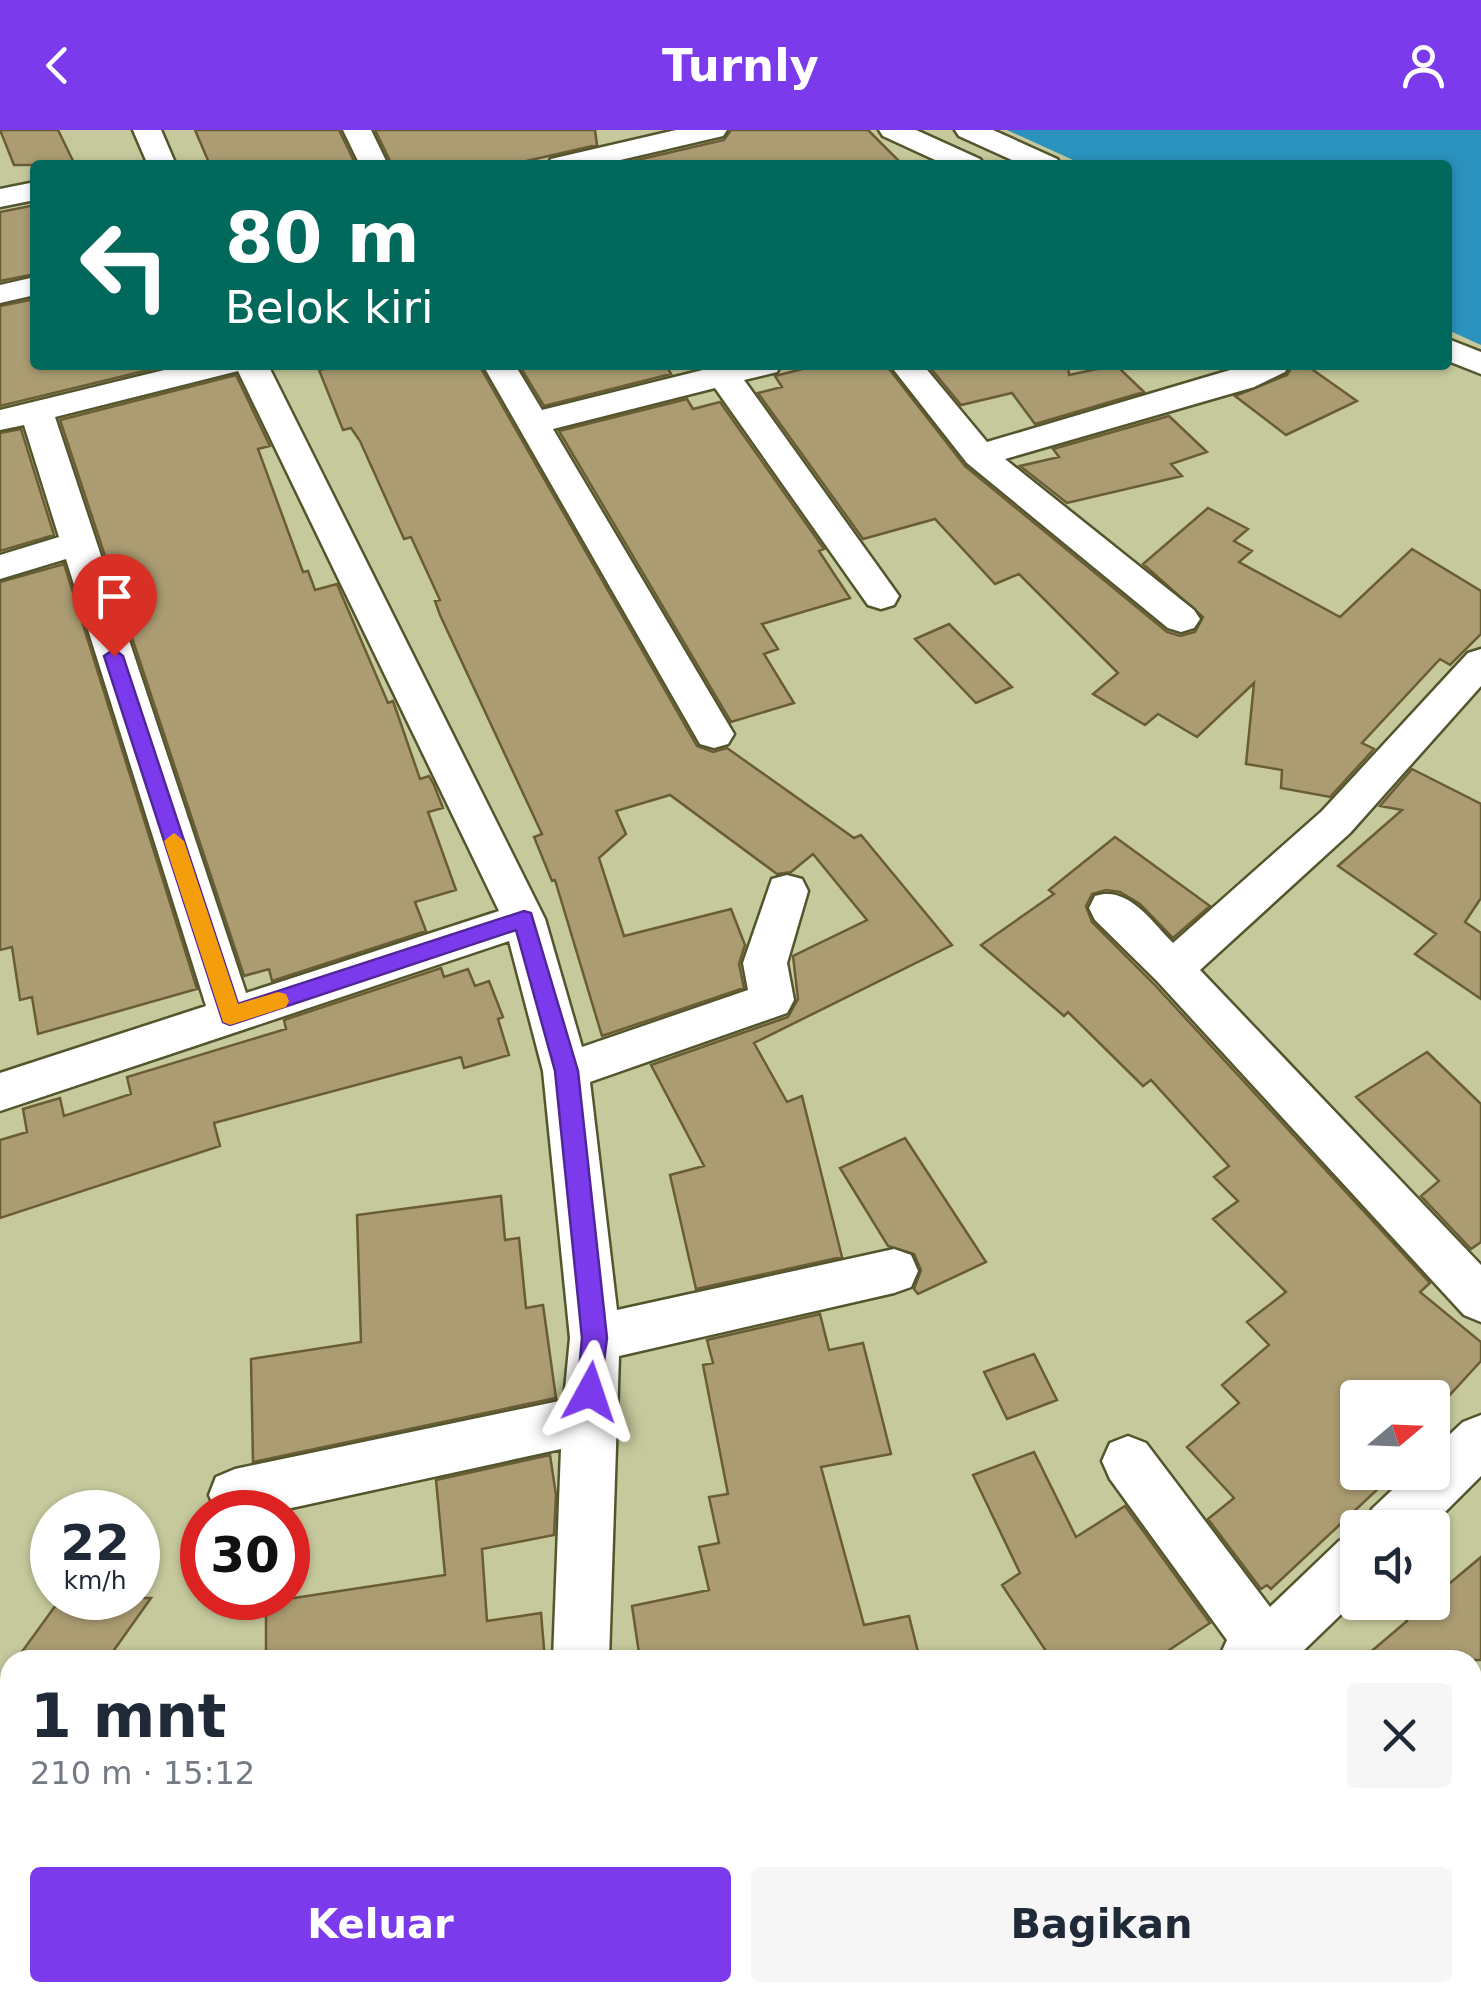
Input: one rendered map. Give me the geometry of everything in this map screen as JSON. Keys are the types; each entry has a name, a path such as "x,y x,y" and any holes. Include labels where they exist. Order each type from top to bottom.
{"street":[{"path":"148,130 160,160"},
{"path":"357,130 372,160"},
{"path":"583,160 713,130"},
{"path":"893,130 959,160"},
{"path":"969,130 1021,160"},
{"path":"0,198 30,192"},
{"path":"0,294 30,287"},
{"path":"1452,351 1481,364"},
{"path":"206,370 18,416 78,544 230,1016"},
{"path":"254,370 524,919 566,1071 595,1338 588,1419 581,1650"},
{"path":"502,370 714,734"},
{"path":"534,423 744,370"},
{"path":"910,370 979,454 1181,620"},
{"path":"979,454 1242,380 1263,370"},
{"path":"723,375 881,596"},
{"path":"0,566 78,544"},
{"path":"1172,970 1336,822 1481,662"},
{"path":"566,1071 772,1000 764,962 787,891"},
{"path":"1110,908 1481,1299"},
{"path":"0,1092 524,919"},
{"path":"595,1338 745,1308 894,1271"},
{"path":"258,1490 588,1419"},
{"path":"1409,1510 1481,1440"},
{"path":"1128,1461 1259,1650"},
{"path":"1269,1650 1340,1578"}],"water":[{"path":"1007,130 1481,130 1481,345 1452,332 1452,160 1073,160"}],"building":[{"path":"0,130 58,130 73,160 30,160 30,165 14,165"},
{"path":"195,130 339,130 354,160 208,160"},
{"path":"375,130 595,130 597,145 531,160 390,160"},
{"path":"731,130 868,130 898,160 637,160 724,140"},
{"path":"30,206 30,275 0,281 0,212"},
{"path":"30,300 30,370 148,370 0,406 0,306"},
{"path":"319,370 482,370 697,746 713,752 727,748 854,838 861,835 952,945 754,1043 787,1102 802,1096 842,1257 696,1289 670,1175 704,1166 651,1065 788,1017 798,999 793,956 867,920 813,854 791,872 777,874 670,795 616,811 626,834 599,858 624,936 731,909 745,945 739,964 744,988 602,1036 555,880 552,881 534,837 542,834 440,615 435,601 440,600 411,537 404,539 360,441 351,428 343,430"},
{"path":"522,370 669,370 671,374 544,406"},
{"path":"798,370 890,370 965,466 1167,632 1180,636 1195,632 1203,617 1143,564 1208,508 1248,529 1234,541 1252,551 1239,562 1340,617 1412,549 1481,591 1481,634 1450,665 1440,659 1362,743 1374,749 1330,797 1281,788 1282,770 1246,764 1254,683 1197,737 1158,714 1145,725 1093,694 1118,673 1019,574 995,584 935,519 863,539 758,393 782,387 775,376"},
{"path":"932,370 1068,370 1069,375 1121,370 1144,392 1035,424 1012,393 961,405"},
{"path":"1290,370 1313,370 1357,401 1286,435 1235,396 1287,375"},
{"path":"236,375 270,446 258,449 303,572 308,571 315,590 337,584 388,703 393,701 420,779 429,776 434,785 443,808 428,812 456,890 415,902 426,931 272,981 269,969 244,976 60,420"},
{"path":"687,399 693,409 720,402 824,549 819,551 850,598 762,624 778,649 764,654 794,703 731,722 559,431"},
{"path":"1169,416 1207,452 1171,464 1182,476 1067,503 1020,466 1059,457 1053,449"},
{"path":"21,429 54,535 0,551 0,433"},
{"path":"64,564 197,989 38,1034 32,997 20,1000 12,947 0,950 0,582"},
{"path":"949,624 1012,687 976,703 915,639"},
{"path":"1412,769 1481,804 1481,898 1465,922 1481,933 1481,999 1415,954 1436,934 1338,866 1402,810 1380,806"},
{"path":"1115,837 1210,906 1173,938 1140,904 1120,892 1092,894 1086,906 1092,922 1430,1283 1420,1292 1481,1342 1481,1361 1450,1395 1450,1380 1340,1380 1340,1490 1377,1490 1355,1510 1340,1510 1340,1524 1271,1589 1267,1585 1261,1589 1208,1519 1234,1498 1187,1447 1239,1403 1222,1385 1269,1345 1247,1322 1286,1292 1213,1219 1238,1201 1214,1177 1229,1166 1151,1080 1143,1086 1068,1012 1064,1016 981,945 1054,894 1049,890"},
{"path":"441,968 444,977 468,969 475,986 489,981 503,1017 498,1019 509,1055 464,1068 461,1057 214,1123 220,1146 0,1218 0,1140 27,1132 23,1109 60,1098 64,1116 131,1094 127,1077 286,1029 284,1020"},
{"path":"1427,1052 1481,1104 1481,1242 1471,1249 1421,1196 1439,1181 1356,1097"},
{"path":"905,1138 986,1262 918,1294 914,1289 921,1270 914,1254 888,1246 840,1168"},
{"path":"501,1196 505,1240 519,1238 526,1308 543,1305 556,1398 253,1462 251,1359 361,1342 357,1215"},
{"path":"820,1314 829,1350 863,1343 891,1454 821,1467 864,1625 909,1616 918,1650 639,1650 632,1606 709,1590 699,1547 719,1543 709,1497 728,1494 703,1365 713,1363 707,1340"},
{"path":"1034,1354 1057,1400 1007,1419 984,1372"},
{"path":"1034,1452 1076,1537 1125,1506 1210,1623 1169,1650 1045,1650 1002,1585 1020,1573 973,1475"},
{"path":"550,1455 556,1495 554,1535 482,1549 487,1621 541,1613 544,1650 266,1650 266,1620 310,1620 310,1596 445,1575 436,1480"},
{"path":"1481,1557 1481,1650 1373,1650 1407,1621 1450,1620 1450,1583"},
{"path":"45,1620 135,1620 114,1650 23,1650"}],"slow traffic":[{"path":"174,841 230,1016 278,1001"}],"route":[{"path":"114,656 230,1016 524,919 566,1071 595,1338 590,1392"}]}
